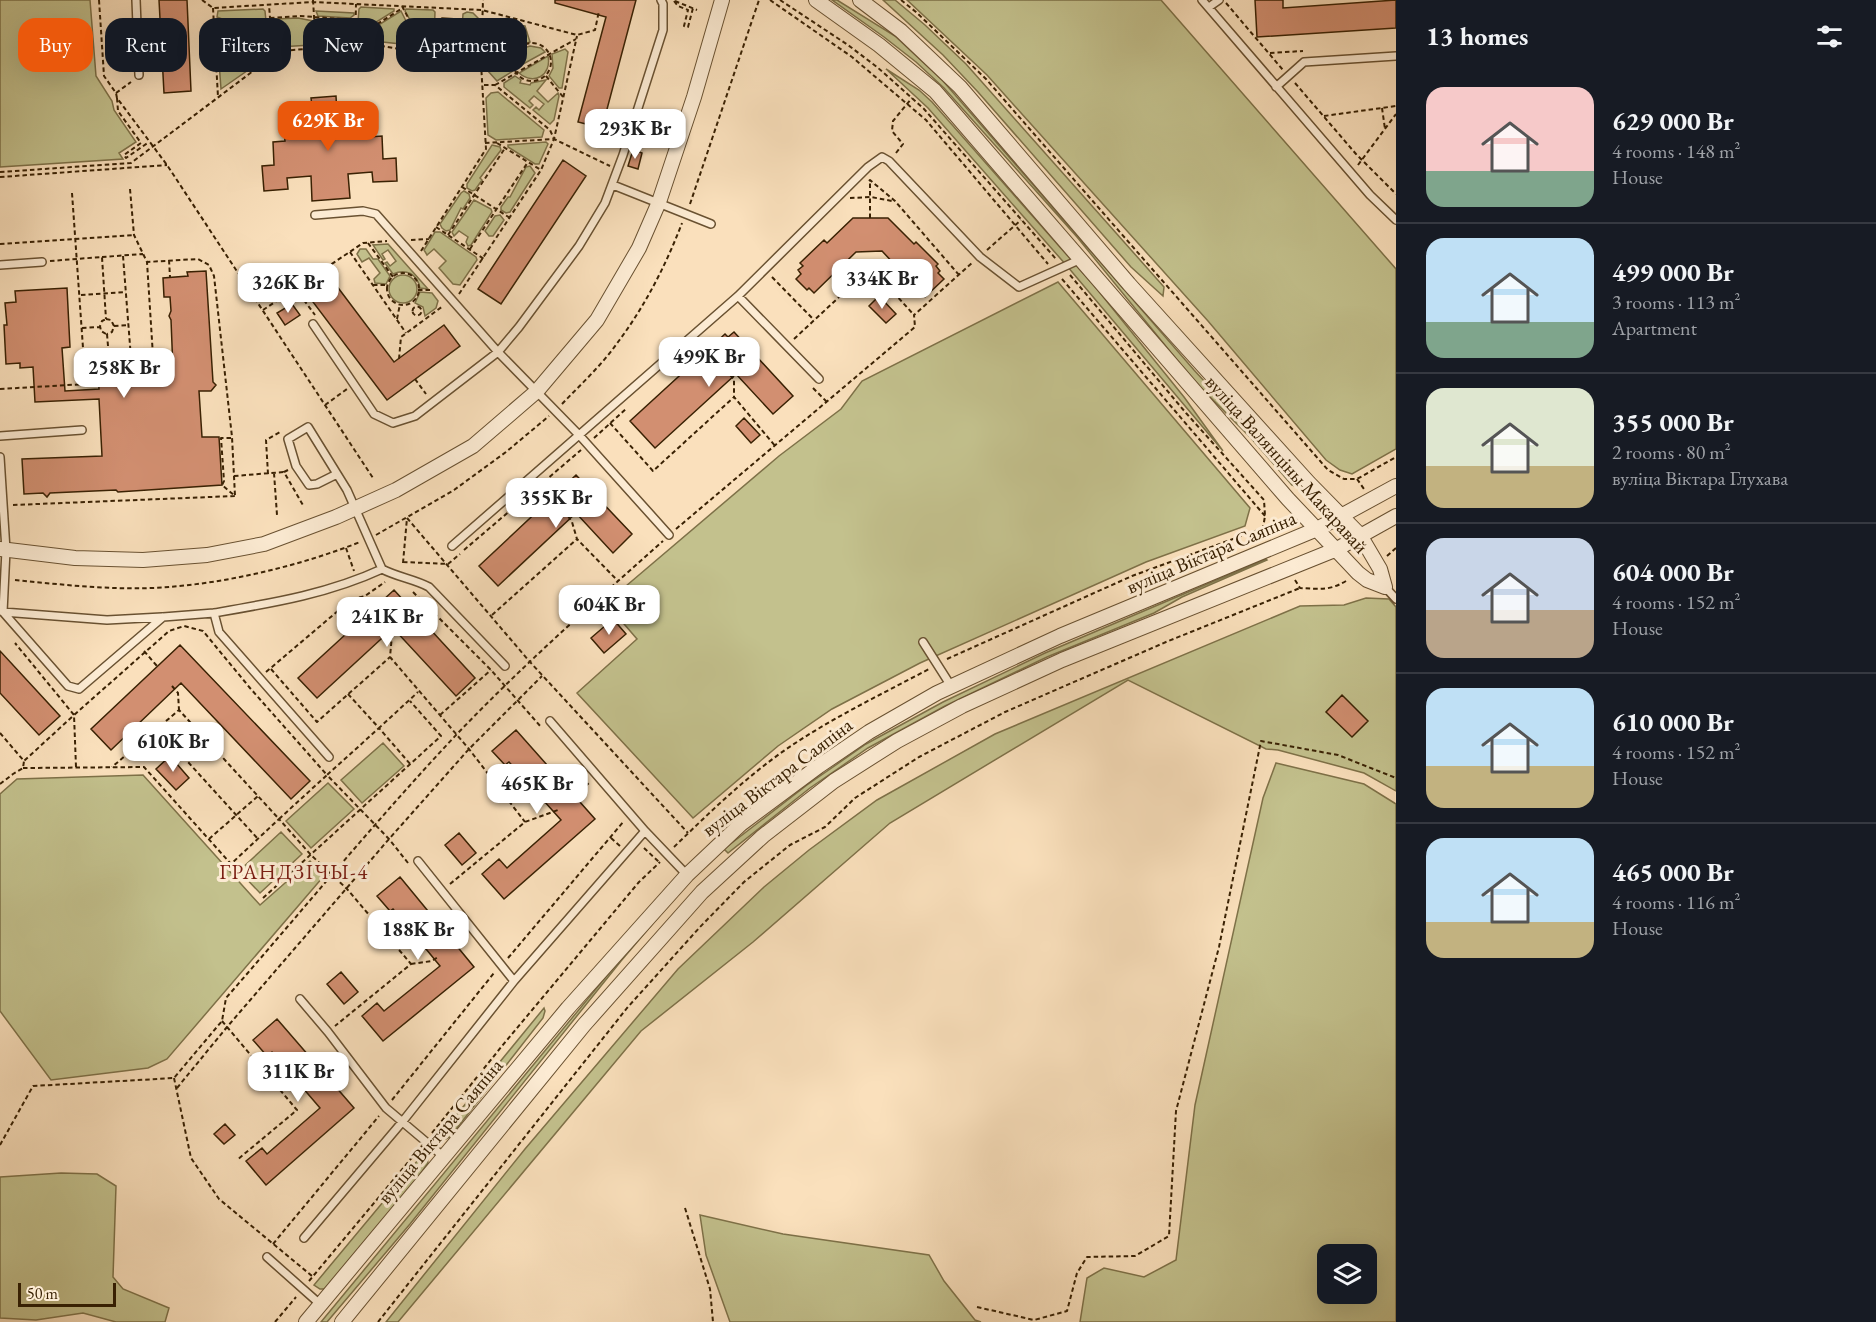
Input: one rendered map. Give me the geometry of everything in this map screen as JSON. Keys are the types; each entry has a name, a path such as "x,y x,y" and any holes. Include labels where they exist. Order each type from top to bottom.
{"street":[{"path":"3,550 75,558 143,560 207,555 264,544 354,510 396,490 473,446 537,391 597,320 639,248 659,202 694,97 722,0"},
{"name":"вуліца Валянціны Макаравай","path":"816,0 879,45 935,91 1288,499 1358,573 1368,580 1385,586"},
{"name":"вуліца Валянціны Макаравай","path":"860,0 901,31 960,87 1129,284 1360,536 1380,569 1385,586"},
{"name":"вуліца Віктара Саяпіна","path":"306,1322 568,1008 687,875 741,824 869,732 951,686 1060,636 1317,529 1396,486"},
{"name":"вуліца Віктара Саяпіна","path":"342,1322 584,1025 702,892 763,836 834,781 897,741 962,706 1062,660 1337,549 1396,516"},
{"path":"687,875 702,892"}],"lane":[{"path":"136,0 139,75"},
{"path":"313,324 374,414 393,423 415,416 498,352 579,246 605,203 613,185 663,30 661,0"},
{"path":"1202,0 1371,195 1396,220"},
{"path":"1209,7 1219,0"},
{"path":"1276,87 1304,62 1396,56"},
{"path":"452,546 738,296 868,167 882,157 889,161 980,256 1019,287 1081,259"},
{"path":"613,185 711,224"},
{"path":"315,215 363,211 376,214 498,352 580,436 669,535"},
{"path":"0,265 42,262"},
{"path":"738,296 819,379"},
{"path":"337,474 317,484 309,485 296,466 288,439 308,427 347,490 382,569 394,576 415,579 429,587 504,666"},
{"path":"0,436 82,430"},
{"path":"0,457 5,579 2,612 68,686 79,688 163,617"},
{"path":"2,612 106,620 213,613 280,602 327,591 382,569"},
{"path":"1385,586 1396,599"},
{"path":"213,613 219,632 329,757"},
{"path":"923,642 951,686"},
{"path":"550,721 645,831 687,875"},
{"path":"304,1238 403,1121 514,981 645,831"},
{"path":"418,861 514,981"},
{"path":"300,999 386,1107 444,1157"},
{"path":"267,1257 321,1305"}],"path":[{"path":"99,0 104,76 116,93 118,111 141,143 124,155 126,158 149,142"},
{"path":"201,0 213,8 313,1 401,8 482,10 577,37"},
{"path":"482,18 483,0"},
{"path":"5,579 99,588 170,587 259,573 312,559 368,539 454,490 506,452 555,411 618,343 649,293 671,253 759,0"},
{"path":"770,0 852,57 926,120 1265,516 1264,500 924,109 877,67 848,45 780,0"},
{"path":"901,0 986,79 1328,470 1344,480 1357,479 1396,457"},
{"path":"1223,0 1362,160 1396,194"},
{"path":"313,1 314,17"},
{"path":"674,1 695,9 688,27 684,26 688,10 678,6 674,1"},
{"path":"356,4 356,18"},
{"path":"269,5 270,18 328,18"},
{"path":"213,8 214,18"},
{"path":"384,19 401,8"},
{"path":"401,8 406,18"},
{"path":"527,66 577,37 594,30 599,11"},
{"path":"459,294 541,170 554,139 577,37"},
{"path":"482,85 495,85 516,72 522,79 528,81 535,81 546,76 551,64 549,53 545,48 533,43 527,45"},
{"path":"217,72 218,97"},
{"path":"0,172 131,163 252,72"},
{"path":"421,252 486,149 481,72"},
{"path":"546,76 563,97"},
{"path":"495,85 550,130 554,139"},
{"path":"117,98 167,165 373,478"},
{"path":"903,144 892,131 893,122 912,98"},
{"path":"1323,116 1396,106"},
{"path":"1382,108 1385,129"},
{"path":"1362,160 1396,114"},
{"path":"485,143 554,139 618,170"},
{"path":"496,142 541,170"},
{"path":"448,235 505,148"},
{"path":"470,249 528,162"},
{"path":"131,163 132,168"},
{"path":"0,177 167,165"},
{"path":"80,166 80,171"},
{"path":"48,168 49,174"},
{"path":"15,171 15,176"},
{"path":"863,186 870,180"},
{"path":"870,180 870,218"},
{"path":"870,180 895,201 959,275"},
{"path":"462,186 510,218"},
{"path":"84,362 153,356 147,262 134,235 130,189"},
{"path":"856,192 849,198 871,197 895,201"},
{"path":"0,389 86,384 72,194"},
{"path":"914,315 1021,219"},
{"path":"436,227 484,259"},
{"path":"0,244 134,235"},
{"path":"410,240 429,239"},
{"path":"263,310 363,243 389,241"},
{"path":"368,243 393,277"},
{"path":"350,252 406,333"},
{"path":"42,262 143,254"},
{"path":"123,256 131,358"},
{"path":"102,258 106,319"},
{"path":"147,262 198,259 208,265 214,276 232,438 235,496"},
{"path":"169,260 170,277"},
{"path":"0,1145 33,1086 174,1078 222,1021 226,999 457,735 530,662 669,535 776,447 826,401 915,327 914,315 875,272 866,272 788,345"},
{"path":"399,273 408,274 415,279 417,295 412,302 400,304 389,297 388,285 399,273"},
{"path":"770,274 814,320"},
{"path":"373,285 388,285"},
{"path":"418,290 432,290"},
{"path":"80,295 126,292"},
{"path":"412,302 415,307 414,313 420,314"},
{"path":"397,320 400,304"},
{"path":"399,359 400,337 445,304"},
{"path":"415,307 421,308 420,314 424,320"},
{"path":"106,319 111,320 114,326 112,332 107,334"},
{"path":"100,327 102,321 106,319"},
{"path":"114,326 128,325"},
{"path":"82,328 100,327"},
{"path":"100,327 107,334"},
{"path":"107,334 109,359"},
{"path":"699,341 707,350"},
{"path":"144,357 146,371"},
{"path":"730,375 734,379 734,397 776,447"},
{"path":"415,379 429,397"},
{"path":"325,405 354,384"},
{"path":"810,384 826,401"},
{"path":"610,423 653,471 734,397"},
{"path":"403,562 448,564 627,408"},
{"path":"232,438 221,438 224,482 222,485 235,496"},
{"path":"234,476 284,472 296,466"},
{"path":"284,472 304,507"},
{"path":"274,473 277,515"},
{"path":"540,486 551,498"},
{"path":"3,505 235,496"},
{"path":"568,516 578,539 618,581"},
{"path":"250,688 352,598 365,596 394,576 403,562 407,518"},
{"path":"407,518 542,676 688,833"},
{"path":"491,615 578,539"},
{"path":"382,583 390,584"},
{"path":"378,1322 627,1008 744,882 790,845 825,827 855,798 919,757 1005,712 1166,642 1300,588"},
{"path":"412,591 491,670 547,733"},
{"path":"352,598 370,612"},
{"path":"23,768 24,761 144,651 169,631 184,626 203,631 327,775"},
{"path":"271,668 317,722 390,657 392,635 386,629"},
{"path":"15,642 74,715 76,767"},
{"path":"144,651 157,666"},
{"path":"390,657 469,749 525,822"},
{"path":"440,715 491,670"},
{"path":"177,1088 226,1027 469,749 542,676"},
{"path":"172,686 178,693 179,710 311,855 347,889 411,964"},
{"path":"0,784 23,768 144,767 231,864 419,692"},
{"path":"348,694 411,765"},
{"path":"263,898 441,736 410,701"},
{"path":"112,767 179,710"},
{"path":"158,729 258,839"},
{"path":"0,733 24,761"},
{"path":"976,1306 1034,1320 1067,1311 1077,1273 1087,1257 1134,1256 1169,1236 1176,1111 1219,947 1261,741 1338,755 1396,778"},
{"path":"574,796 590,782"},
{"path":"209,839 258,796"},
{"path":"441,890 525,822 558,810"},
{"path":"618,814 625,822"},
{"path":"454,944 465,934"},
{"path":"328,1032 411,964 432,961 438,957"},
{"path":"222,1021 297,1110 237,1160"},
{"path":"174,1078 191,1158 219,1199 313,1277"},
{"path":"273,1244 386,1107"},
{"path":"275,1322 425,1142"},
{"path":"686,1208 710,1289 713,1322"}],"shaded area":[{"path":"0,0 90,0 91,18 18,18 18,72 93,72 93,38 96,76 112,101 114,110 136,142 119,153 123,159 0,167"},
{"path":"832,0 837,0 895,36 943,81 1295,486 1195,382 1077,237 944,88 916,62"},
{"path":"883,0 895,0 966,64 1164,287 1163,296 1131,267 943,55"},
{"path":"907,0 1161,0 1396,269 1396,449 1352,474 1340,470 1326,460 1208,321 987,75"},
{"path":"361,7 394,9 394,11 383,18 358,18"},
{"path":"263,9 266,18 220,18 217,17 218,11"},
{"path":"406,9 433,10 435,18 409,18"},
{"path":"316,11 354,13 350,18 318,16"},
{"path":"401,11 404,18 396,18 396,43 384,42 384,22"},
{"path":"467,12 473,13 478,18 463,18 463,14"},
{"path":"291,18 303,19 303,46 291,46"},
{"path":"527,47 541,48 545,52 527,62"},
{"path":"565,49 568,52 562,88 559,88 549,76 553,68 552,54"},
{"path":"548,56 549,63 541,77 530,78 519,73 527,72 527,68"},
{"path":"886,69 919,90 932,102 1096,288 1184,397 1223,451 1067,266 928,108"},
{"path":"220,72 245,72 221,89"},
{"path":"489,72 511,72 497,81"},
{"path":"515,76 521,80 520,83 530,85 546,80 537,91 548,102 558,93 554,120 550,124 533,110 536,107 539,110 544,104 534,96 529,101 533,105 530,108 504,87 504,83"},
{"path":"498,92 544,130 542,137 496,140 488,135 486,98 491,93"},
{"path":"546,142 548,144 539,164 535,164 508,147 508,145"},
{"path":"492,145 500,147 501,150 480,178 482,180 475,190 472,191 467,188 467,184"},
{"path":"530,166 535,173 510,212 506,213 501,210 501,207 510,197 526,167"},
{"path":"464,191 469,194 470,198 463,209 461,208 450,230 446,231 440,224"},
{"path":"474,200 491,209 492,212 471,245 468,246 466,242 468,237 459,231 454,236 452,232"},
{"path":"500,215 504,220 493,236 489,236 485,231 495,216"},
{"path":"435,232 440,232 476,257 477,260 460,285 453,284 439,268 446,261 434,249 427,255 424,250"},
{"path":"388,244 428,289 420,288 414,276 406,272 393,274 385,263 387,262 390,266 396,261 388,250 382,254 385,259 383,260 373,245"},
{"path":"360,249 366,249 373,259 378,259 390,276 386,284 375,283 374,279 380,273 369,258 362,262 357,254"},
{"path":"403,275 413,279 417,289 413,299 403,303 393,299 389,289 393,279"},
{"path":"1058,282 1250,508 1245,526 1146,562 920,663 832,709 778,746 693,818 577,693 637,639 606,603 779,456 841,409 862,381"},
{"path":"420,292 432,293 438,301 436,308 425,316 423,307 415,303"},
{"path":"1266,559 1182,597 1154,613 1047,657 945,706 868,748 810,788 728,853 724,849 807,785 866,744 943,702 1045,653"},
{"path":"1366,598 1389,599 1396,607 1396,791 1364,773 1278,750 1266,749 1128,680 890,823 753,942 641,1031 398,1322 386,1322 525,1149 678,969 764,887 809,850 877,800 995,734 1300,606 1344,605"},
{"path":"383,743 404,766 362,803 341,780"},
{"path":"1276,763 1364,784 1396,804 1396,1322 1080,1322 1087,1278 1104,1268 1144,1277 1176,1260 1195,1105 1263,798"},
{"path":"143,775 260,905 310,861 323,877 167,1059 148,1068 51,1080 0,1011 0,794 17,779"},
{"path":"328,783 354,809 311,848 286,821"},
{"path":"281,832 302,854 260,893 239,871"},
{"path":"667,903 667,907 410,1224 327,1322 321,1322"},
{"path":"544,1008 543,1018 450,1137 446,1139 440,1135"},
{"path":"423,1154 427,1157 428,1163 416,1180 325,1289 314,1285"},
{"path":"61,1173 97,1174 116,1186 113,1277 123,1289 169,1308 165,1322 116,1322 83,1313 36,1320 0,1318 0,1177"},
{"path":"700,1215 783,1234 929,1255 944,1281 975,1320 981,1322 730,1322 706,1255"}],"building":[{"path":"159,0 187,0 191,91 164,93 163,72 187,72 187,18 160,18"},
{"path":"555,0 636,0 602,128 578,122 606,17 555,3"},
{"path":"1255,0 1283,0 1283,8 1396,0 1396,28 1257,37"},
{"path":"336,96 337,114 368,112 369,137 382,136 383,159 396,158 397,181 373,182 372,172 348,174 350,198 312,201 311,176 287,178 288,189 264,191 262,166 274,165 273,142 285,141 283,117 313,115 311,98"},
{"path":"633,150 642,153 638,169 628,166"},
{"path":"563,160 586,176 501,304 478,289"},
{"path":"853,218 888,218 938,264 936,266 940,271 938,273 944,279 925,297 882,251 856,252 814,293 809,288 807,290 796,279 801,274 798,270 803,266 800,263 824,240 827,243"},
{"path":"206,271 213,382 216,385 211,391 199,391 202,437 219,437 222,485 118,492 116,490 50,493 47,497 43,493 24,494 22,459 102,456 99,399 35,402 33,367 20,368 20,363 6,364 5,303 16,302 15,291 67,288 70,347 62,348 65,391 99,389 98,374 173,370 170,297 164,297 163,278 188,276 187,272"},
{"path":"336,285 394,362 444,325 460,346 387,400 313,302"},
{"path":"879,296 896,314 886,323 869,306"},
{"path":"292,304 300,315 285,325 277,313"},
{"path":"734,332 793,396 773,414 736,374 655,448 630,421 725,334 728,337"},
{"path":"744,418 760,435 751,443 736,426"},
{"path":"576,475 632,534 613,553 576,513 498,586 479,566"},
{"path":"394,590 475,678 456,696 393,628 317,698 298,678"},
{"path":"613,619 626,634 604,653 591,638"},
{"path":"180,645 310,781 291,799 181,683 111,750 91,729"},
{"path":"0,651 60,716 39,735 0,693"},
{"path":"1342,695 1368,721 1352,737 1326,712"},
{"path":"516,730 595,819 504,899 482,874 499,859 507,868 561,820 509,762 505,765 492,751"},
{"path":"170,756 189,778 176,790 156,769"},
{"path":"459,833 476,853 462,865 445,845"},
{"path":"400,877 474,967 383,1041 362,1016 377,1003 384,1011 440,966 393,909 390,911 377,896"},
{"path":"341,972 358,992 344,1004 327,984"},
{"path":"277,1019 354,1108 266,1185 246,1161 262,1148 267,1154 320,1108 272,1052 267,1056 253,1040"},
{"path":"225,1124 235,1135 224,1144 214,1134"}],"district":[{"name":"ГРАНДЗІЧЫ-4","path":"294,872"}]}
